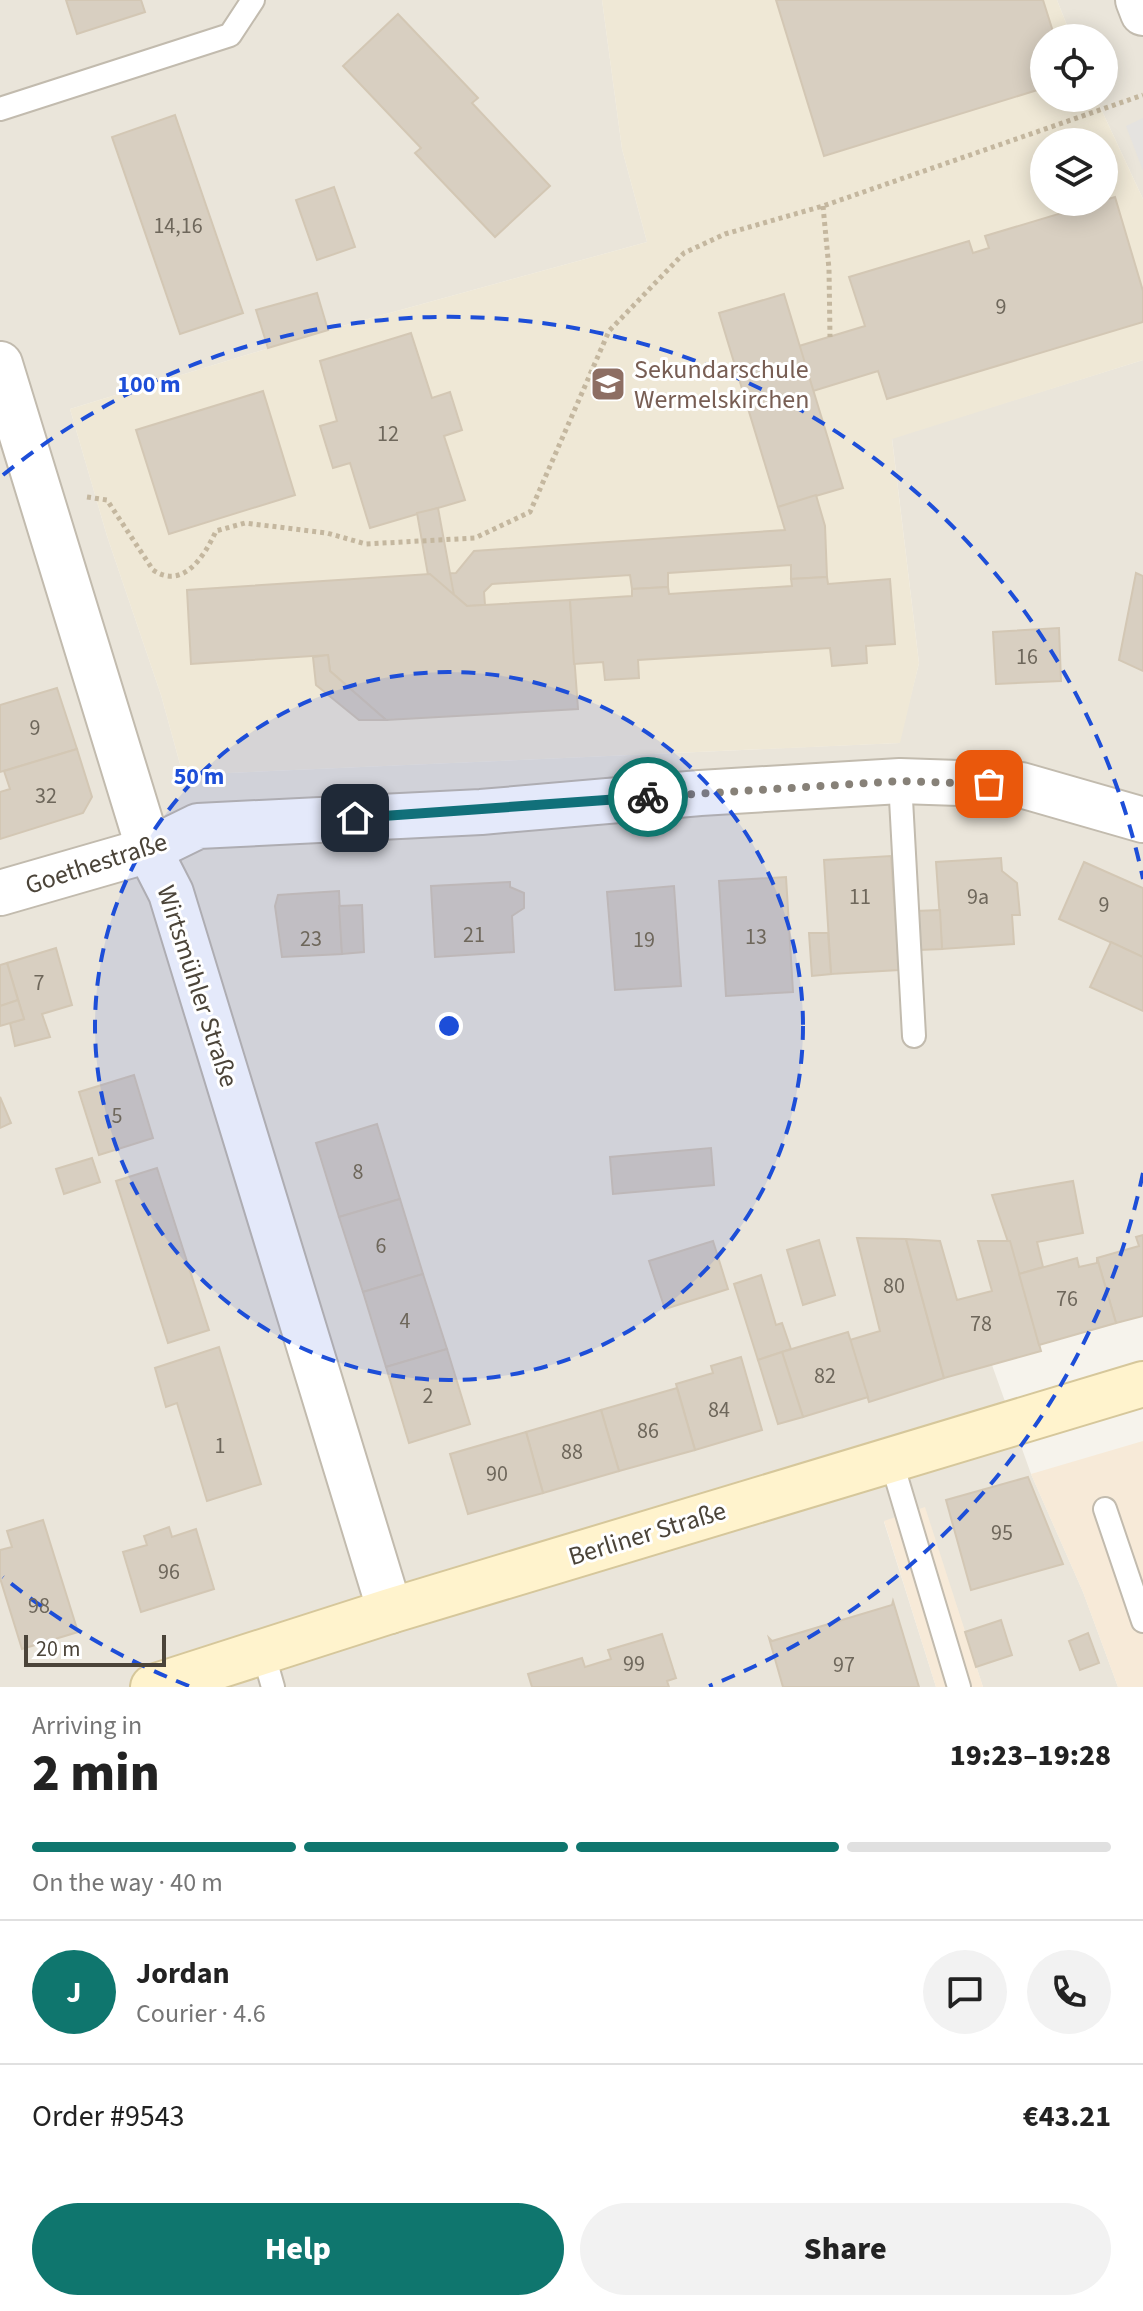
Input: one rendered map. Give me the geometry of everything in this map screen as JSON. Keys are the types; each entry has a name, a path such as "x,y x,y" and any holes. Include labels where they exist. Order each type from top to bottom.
{"main road":[{"name":"Berliner Straße","path":"153,1687 268,1669 390,1611 1143,1384"}],"street":[{"path":"1138,0 1143,13"},
{"name":"Wirtsmühler Straße","path":"0,364 11,442 38,489 149,850 171,893 390,1611"},
{"name":"Goethestraße","path":"0,893 149,850 198,826 481,812 900,781 1021,785 1143,820"}],"lane":[{"path":"0,109 230,35 253,0"},
{"path":"900,781 914,1036"},
{"path":"891,1460 959,1687"},
{"path":"1105,1509 1143,1621"}],"path":[{"path":"38,489 107,500 153,570 164,578 179,576 204,557 216,531 245,523 327,533 366,544 475,538 530,512 609,331 684,253 725,234 823,206 1143,95"},
{"path":"823,206 829,269 830,337"}],"shaded area":[{"path":"0,0 602,0 622,149 647,242 328,330 70,409 107,536 161,695 183,775 899,743 919,663 892,438 1143,360 1143,1316 1040,1345 1041,1351 992,1365 1031,1474 1083,1592 1118,1687 983,1687 924,1508 884,1522 936,1687 0,1687"},
{"name":"Sekundarschule Wermelskirchen","path":"602,0 1057,0 1066,24 1030,24 1030,112 1103,112 1110,128 1030,128 1030,216 1118,216 1118,145 1143,199 1143,360 892,439 919,663 900,743 183,775 161,695 107,536 70,409 328,330 647,242 622,149"},
{"path":"1057,0 1143,0 1143,199 1118,145 1118,128 1110,128 1103,112 1118,112 1118,24 1066,24"},
{"path":"1143,118 1143,171 1126,126"},
{"path":"1143,1441 1143,1687 1118,1687 1083,1592 1031,1474"},
{"path":"925,1507 983,1687 936,1687 884,1521"}],"building":[{"path":"66,0 141,0 145,12 77,34"},
{"path":"776,0 1043,0 1051,24 1030,24 1030,92 824,156"},
{"path":"398,14 478,98 472,103 550,186 495,237 415,153 421,148 343,66"},
{"path":"175,115 243,313 180,334 112,137"},
{"path":"334,187 355,247 317,260 296,200"},
{"path":"1118,207 1143,291 1143,322 887,399 878,371 813,391 799,346 865,326 849,277 969,241 973,253 989,248 985,236 1052,216 1118,216"},
{"path":"317,293 328,330 268,348 256,310"},
{"path":"784,294 843,488 778,507 719,313"},
{"path":"411,333 432,398 450,392 462,430 444,436 465,500 370,528 350,463 333,468 320,426 337,421 320,361"},
{"path":"263,391 295,495 169,534 136,430"},
{"path":"816,495 825,526 827,577 791,579 791,565 668,573 668,587 632,589 630,575 492,584 484,592 485,605 467,606 430,574 456,573 474,551 785,530 778,507"},
{"path":"438,508 454,595 428,575 417,513"},
{"path":"1136,573 1143,576 1143,671 1119,660"},
{"path":"430,574 467,606 570,600 578,709 386,720 330,671 328,655 191,664 187,590"},
{"path":"827,577 828,584 890,579 895,644 866,646 867,663 832,666 830,648 638,660 639,678 605,680 603,662 574,664 570,600 632,596 632,589 668,587 669,594 792,586 791,579"},
{"path":"1059,628 1061,681 996,684 993,632"},
{"path":"328,655 330,671 386,720 359,720 316,685 313,657"},
{"path":"57,688 77,749 0,772 0,705"},
{"path":"77,749 92,797 83,813 0,839 0,792 10,789 4,771"},
{"path":"891,856 899,970 831,974 824,860"},
{"path":"1001,858 1002,871 1017,883 1020,915 1012,915 1014,944 942,949 936,862"},
{"path":"1084,862 1143,888 1143,957 1059,919"},
{"path":"786,877 793,992 726,996 719,881"},
{"path":"510,882 510,887 524,893 524,908 512,916 514,952 435,957 431,886"},
{"path":"674,886 681,986 615,990 607,892"},
{"path":"339,891 342,954 282,957 275,906 278,895"},
{"path":"362,905 364,952 342,954 339,906"},
{"path":"940,910 942,949 919,950 916,911"},
{"path":"809,933 828,933 831,974 812,976"},
{"path":"1111,942 1143,957 1143,1011 1090,987"},
{"path":"56,948 72,1005 42,1014 50,1037 15,1046 10,1023 24,1019 7,963"},
{"path":"7,963 18,1000 0,1006 0,965"},
{"path":"18,1000 24,1019 0,1026 0,1006"},
{"path":"134,1075 153,1138 99,1155 79,1092"},
{"path":"0,1097 11,1123 0,1128"},
{"path":"377,1124 400,1199 339,1217 316,1143"},
{"path":"711,1148 714,1185 613,1194 610,1157"},
{"path":"92,1158 100,1182 64,1194 56,1169"},
{"path":"157,1168 209,1330 168,1343 116,1181"},
{"path":"1073,1181 1083,1233 1037,1242 1043,1267 1019,1274 992,1195"},
{"path":"400,1199 423,1274 363,1292 339,1217"},
{"path":"1143,1235 1143,1316 1116,1323 1097,1258 1139,1246 1136,1237"},
{"path":"857,1238 906,1239 944,1378 869,1402 850,1340 880,1331"},
{"path":"906,1239 940,1241 957,1300 992,1291 978,1241 1010,1241 1041,1351 944,1378"},
{"path":"819,1240 835,1295 803,1305 787,1250"},
{"path":"713,1241 728,1289 665,1309 649,1261"},
{"path":"1077,1258 1079,1267 1097,1263 1097,1258 1116,1323 1039,1345 1019,1274"},
{"path":"423,1274 447,1349 386,1367 363,1292"},
{"path":"761,1275 776,1325 782,1323 791,1349 758,1360 734,1284"},
{"path":"848,1332 868,1397 803,1417 782,1352"},
{"path":"219,1347 261,1484 207,1501 177,1403 166,1407 155,1368"},
{"path":"447,1349 470,1424 409,1443 386,1367"},
{"path":"782,1352 803,1417 778,1424 758,1360"},
{"path":"741,1357 762,1430 695,1450 676,1384 713,1373 711,1366"},
{"path":"677,1388 695,1450 619,1471 601,1410"},
{"path":"601,1410 619,1471 543,1493 526,1432"},
{"path":"526,1432 543,1493 468,1514 450,1454"},
{"path":"1028,1477 1063,1564 971,1590 946,1500"},
{"path":"43,1520 78,1632 22,1649 0,1578 0,1550 12,1547 7,1531"},
{"path":"169,1527 172,1537 196,1529 214,1589 141,1612 123,1552 147,1545 144,1536"},
{"path":"893,1601 919,1687 783,1687 769,1638 772,1641 892,1605"},
{"path":"1001,1620 1012,1655 976,1667 965,1632"},
{"path":"1088,1633 1099,1663 1080,1670 1069,1641"},
{"path":"662,1634 676,1678 667,1681 669,1687 532,1687 528,1674 582,1658 585,1667 611,1659 608,1650"}],"way so far":[{"path":"648,797 900,781 989,784"}],"place":[{"name":"Sekundarschule Wermelskirchen","path":"608,384"}],"route":[{"path":"355,818 481,812 648,797"}]}
